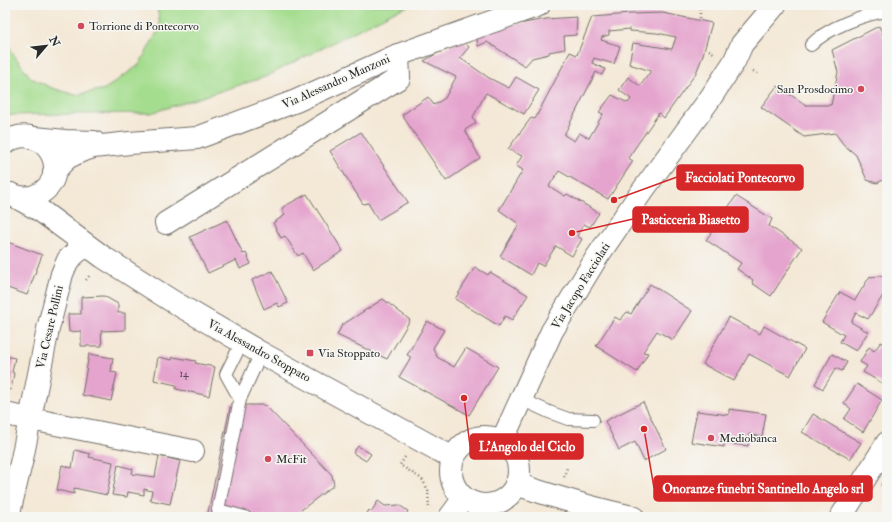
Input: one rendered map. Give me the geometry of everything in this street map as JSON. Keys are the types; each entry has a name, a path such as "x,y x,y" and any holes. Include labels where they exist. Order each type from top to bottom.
{"street":[{"name":"Via Alessandro Manzoni","path":"9,193 25,198 37,195 46,188 61,164 67,158 81,151 93,147 197,138 296,101 398,55 539,5"},
{"name":"Via Jacopo Facciolati","path":"502,441 552,331 597,257 638,197 713,94 734,62 742,44 775,5"},
{"path":"166,223 399,78 398,55"},
{"name":"Via Alessandro Manzoni","path":"16,139 130,143"},
{"name":"Via Alessandro Stoppato","path":"16,139 45,145 49,149 54,160 54,175 51,188 53,203 59,217 71,234"},
{"name":"Via Alessandro Stoppato","path":"9,193 41,212 129,275 172,301 261,353 453,458"},
{"name":"Via Cesare Pollini","path":"8,517 30,420 48,329 62,274 68,260 79,250 88,247"},
{"path":"5,414 194,451"},
{"path":"479,437 491,437 502,441 511,449 517,460 519,472 516,484 511,493 494,504 483,505 473,503 464,498 455,487 451,473 453,458 459,448 468,441 479,437"},
{"path":"841,517 887,443"},
{"path":"516,484 557,498 633,517"},
{"path":"450,517 464,498"}],"lane":[{"path":"811,45 816,40 840,26 879,9"},
{"path":"240,400 226,374 242,342"},
{"path":"245,517 218,510 240,400 261,353"},
{"path":"521,399 568,419 593,420"}],"path":[{"path":"700,5 700,18"},
{"path":"400,465 422,479 428,490 429,508 427,512"}],"green space":[{"path":"157,5 412,5 395,11 265,77 151,113 5,115 5,30 11,51 31,78 52,88 75,95 105,89 139,65 160,27"}],"building":[{"path":"663,13 712,23 702,58 696,73 664,118 659,113 628,158 633,161 608,199 559,171 549,186 565,196 567,194 599,213 590,227 584,224 577,236 582,239 572,256 556,246 543,266 537,263 531,275 500,256 519,224 499,210 523,170 516,166 522,156 508,149 531,118 535,119 570,52 577,55 592,17","holes":["630,29 630,31 657,33 676,37 672,49 633,43 629,64 651,71 640,86 628,77 619,90 631,99 628,103 612,95 599,112 603,114 589,138 579,133 574,141 564,135 596,72 602,75 605,69 592,63 594,58 614,64 620,46 601,40 602,37 609,35 609,31"]},
{"path":"577,17 576,35 564,36 565,49 549,52 549,54 532,58 525,66 487,42 478,46 476,34 501,27 546,19"},
{"name":"San Prosdocimo","path":"879,26 887,42 887,178 877,183 867,180 856,155 844,145 835,133 804,137 761,107 777,86 806,105 831,105 838,72 832,50"},
{"path":"462,40 469,47 460,58 489,78 509,88 516,77 539,90 524,114 486,93 473,117 476,123 465,130 480,158 446,181 402,115 428,97 434,105 445,98 456,77 424,61"},
{"path":"361,132 408,202 378,220 368,203 363,204 330,151"},
{"path":"307,194 343,251 313,270 303,253 298,256 285,236 281,238 273,223 285,215 282,209 283,207"},
{"path":"736,196 772,219 769,226 802,248 771,296 752,283 753,280 737,269 741,263 706,240"},
{"path":"227,220 243,254 246,253 251,264 240,269 236,260 208,273 190,237"},
{"path":"5,241 42,255 27,295 5,287"},
{"path":"475,267 488,275 490,272 528,295 512,320 505,316 499,326 455,299"},
{"path":"272,271 288,303 279,307 277,303 264,309 252,280"},
{"path":"887,275 887,295 884,294 868,319 856,313 851,322 868,332 856,351 840,342 844,335 822,322 840,292 855,300 870,276"},
{"path":"650,284 692,311 673,340 657,331 643,352 648,353 637,372 596,346 615,317 620,320 627,312 631,314"},
{"path":"104,296 118,304 118,313 125,313 125,330 101,331 102,346 81,346 81,331 69,332 68,314 81,314 81,297"},
{"path":"383,299 410,320 387,359 337,335 342,325"},
{"path":"729,317 760,334 764,326 805,349 790,376 749,354 734,381 703,364"},
{"path":"427,321 444,330 433,348 437,357 454,367 466,348 498,367 469,415 399,377 411,357 407,355"},
{"path":"881,342 887,345 887,386 863,372 867,366 860,362 869,347 874,351"},
{"path":"89,354 113,358 111,372 117,373 111,401 82,395"},
{"path":"832,354 847,362 842,371 836,368 823,389 815,384"},
{"path":"5,356 15,358 12,372 14,373 11,390 5,389"},
{"path":"158,357 172,360 173,357 196,361 195,363 215,367 209,396 176,389 176,385 154,380"},
{"path":"857,384 882,400 863,432 844,419 851,409 844,403"},
{"path":"643,402 666,449 644,461 635,442 619,450 605,421"},
{"name":"McFit","path":"231,403 265,405 332,475 334,485 292,517 207,517"},
{"path":"729,409 766,414 762,437 749,434 748,446 724,443 724,447 691,442 697,411 729,415"},
{"path":"813,414 861,443 850,459 802,432"},
{"path":"358,446 371,454 366,461 353,453"},
{"path":"75,450 90,454 89,457 113,462 107,495 74,488 74,494 57,490 62,465 72,468"},
{"path":"159,456 180,461 170,504 150,500 152,491 144,489 144,495 128,492 127,497 112,495 118,465 133,469 132,474 155,477"},
{"path":"887,475 887,489 881,485"},
{"path":"378,501 385,506 399,505 408,511 405,517 365,517 369,510 371,512"}],"place":[{"name":"Torrione di Pontecorvo","path":"81,26"},
{"name":"San Prosdocimo","path":"861,89"},
{"name":"Facciolati Pontecorvo","path":"614,200"},
{"name":"Pasticceria Biasetto","path":"572,233"},
{"name":"Via Stoppato","path":"310,353"},
{"name":"L'Angolo del Ciclo","path":"464,398"},
{"name":"Onoranze funebri Santinello Angelo srl","path":"644,429"},
{"name":"Mediobanca","path":"711,438"},
{"name":"McFit","path":"268,459"}]}
